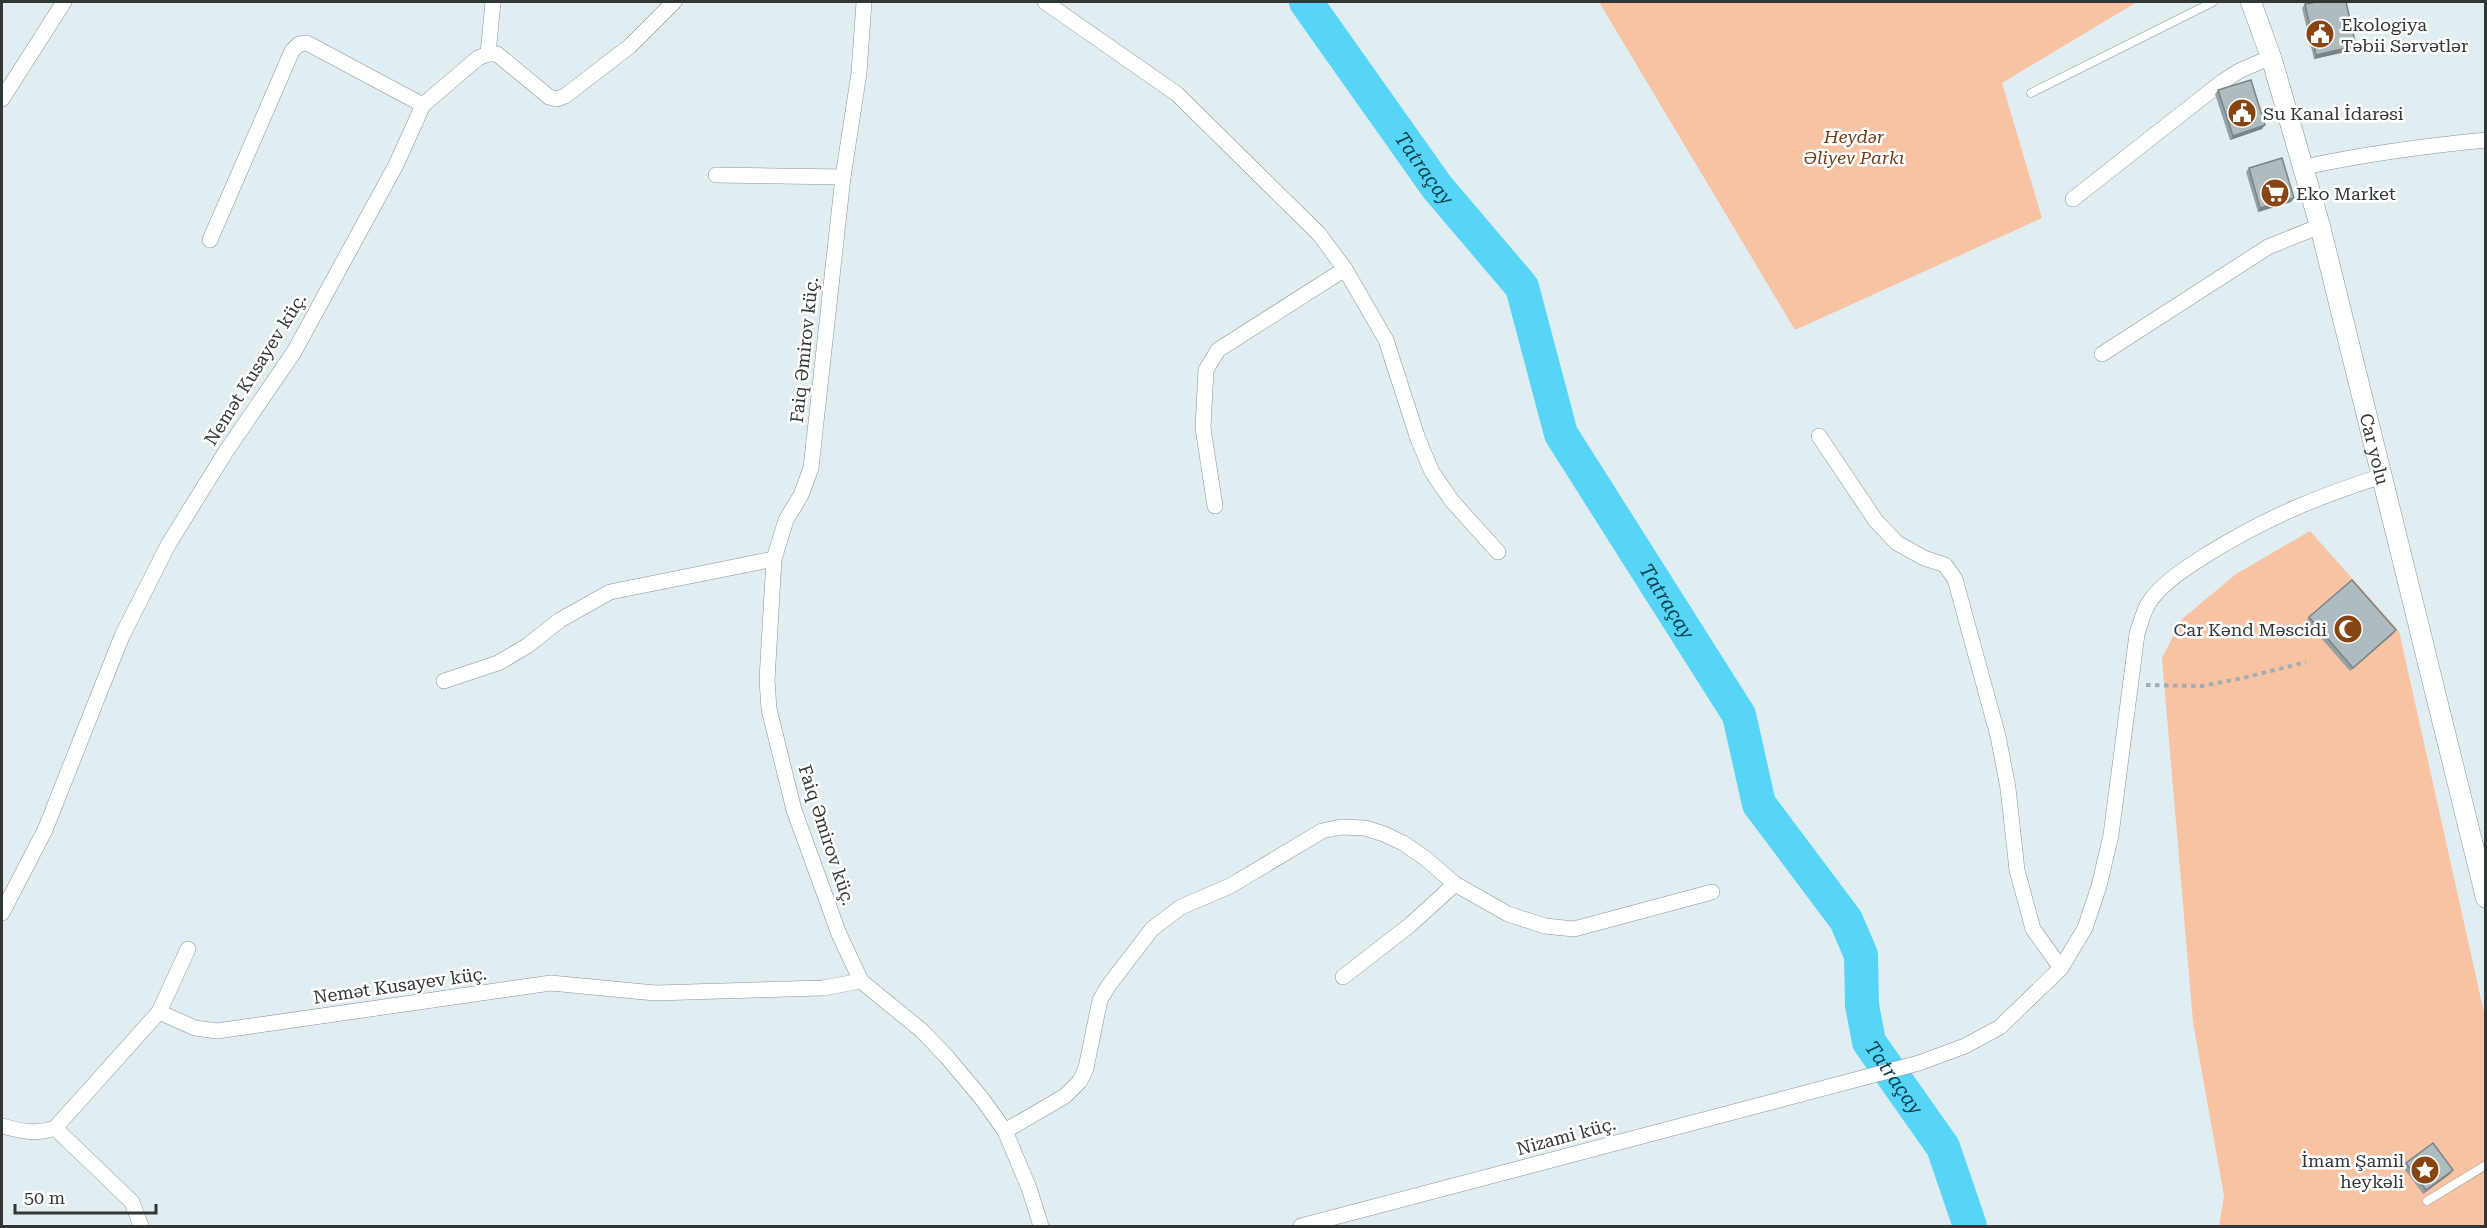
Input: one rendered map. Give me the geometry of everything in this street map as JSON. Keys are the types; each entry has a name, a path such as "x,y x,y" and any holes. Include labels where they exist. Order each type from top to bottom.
{"street":[{"path":"2,99 64,2"},
{"path":"493,2 488,54 497,54 549,97 557,99 565,96 630,46 674,2"},
{"name":"Faiq Əmirov küç.","path":"864,2 859,73 843,177 811,468 801,495 786,520 774,559 767,680 769,709 794,810 839,934 861,981 921,1030 947,1056 1005,1131 1029,1188 1041,1227"},
{"path":"1045,2 1177,94 1318,234 1345,269 1386,340 1418,439 1432,472 1452,501 1498,552"},
{"name":"Car yolu","path":"2251,2 2271,57 2320,226 2382,476 2480,848 2486,898"},
{"path":"210,240 292,51 299,44 307,43 423,105"},
{"name":"Nemət Kusayev küç.","path":"2,913 45,830 122,636 168,545 225,453 294,352 396,165 423,105 478,58 488,54"},
{"path":"2073,199 2222,82 2239,71 2271,57"},
{"path":"2304,167 2361,154 2407,147 2486,140"},
{"path":"716,175 843,177"},
{"path":"2102,354 2268,247 2320,226"},
{"path":"1215,506 1203,428 1206,370 1218,350 1345,269"},
{"path":"1819,436 1876,521 1898,543 1924,558 1945,565 1955,579 1998,736 2008,788 2017,870 2027,910 2033,929 2061,968"},
{"name":"Nizami küç.","path":"1301,1227 1919,1063 1965,1046 2000,1027 2035,996 2061,968 2085,928 2111,834 2137,634 2147,605 2166,584 2194,562 2236,536 2320,496 2382,476"},
{"path":"444,681 498,663 527,646 560,620 610,592 774,559"},
{"path":"1005,1131 1065,1096 1080,1081 1086,1068 1100,1000 1109,984 1152,929 1181,907 1230,886 1322,831 1341,827 1365,828 1403,843 1455,884 1508,914 1545,926 1574,928 1712,892"},
{"path":"1343,977 1410,925 1455,884"},
{"path":"2,1126 30,1133 55,1128 159,1012 188,949"},
{"name":"Nemət Kusayev küç.","path":"159,1012 195,1028 217,1031 551,983 655,993 823,988 861,981"},
{"path":"55,1128 132,1202 141,1227"}],"lane":[{"path":"2031,93 2213,2"},
{"path":"2427,1201 2486,1165"}],"path":[{"path":"2130,685 2202,686 2306,662"}],"green space":[{"name":"Heydər Əliyev Parkı","path":"1599,2 2137,2 2002,83 2042,218 1795,330"},
{"path":"2310,531 2399,631 2485,1017 2485,1226 2219,1226 2224,1196 2193,1022 2162,658 2182,619 2236,574"}],"building":[{"path":"2346,2 2356,46 2316,55 2305,4"},
{"path":"2251,80 2265,125 2233,136 2218,90"},
{"path":"2282,158 2294,198 2260,208 2249,168"},
{"path":"2352,580 2396,630 2353,668 2309,617"},
{"path":"2433,1143 2453,1170 2426,1190 2406,1163"}],"waterway":[{"name":"Tatraçay","path":"1306,2 1437,187 1522,287 1561,434 1739,715 1759,804 1846,920 1861,955 1862,1005 1869,1042 1943,1147 1970,1226"}],"place":[{"name":"Ekologiya Təbii Sərvətlər","path":"2320,34"},
{"name":"Su Kanal İdarəsi","path":"2242,113"},
{"name":"Eko Market","path":"2275,193"},
{"name":"Car Kənd Məscidi","path":"2348,629"},
{"name":"İmam Şamil heykəli","path":"2425,1170"}]}
